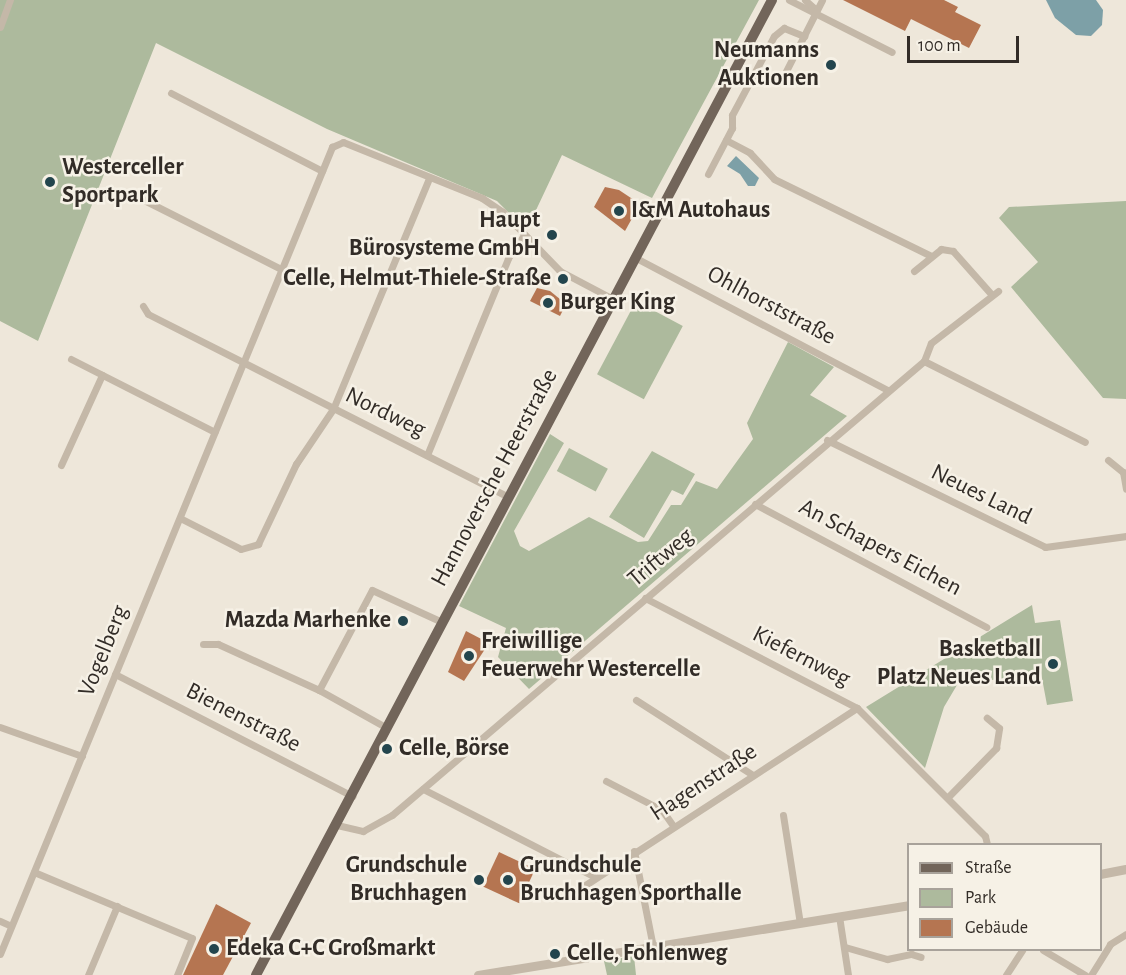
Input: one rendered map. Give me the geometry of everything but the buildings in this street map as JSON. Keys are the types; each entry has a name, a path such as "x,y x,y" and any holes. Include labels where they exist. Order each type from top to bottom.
{"main road":[{"name":"Hannoversche Heerstraße","path":"256,975 772,0"}],"street":[{"path":"0,27 10,0"},
{"path":"789,0 817,11 892,51"},
{"path":"805,0 817,11"},
{"path":"784,75 822,0"},
{"path":"708,174 726,140 732,115 778,30 804,36"},
{"path":"171,93 322,171"},
{"path":"726,140 750,153 774,180 931,256 914,271"},
{"name":"Vogelberg","path":"0,954 281,269 322,171 337,143 429,178"},
{"path":"180,518 250,549 258,544 296,464 333,409 429,178 482,198 503,212 560,271 614,299"},
{"path":"132,194 281,269"},
{"path":"427,455 508,258 524,235"},
{"name":"Triftweg","path":"337,825 354,832 377,825 423,789 827,440 924,361 931,343 994,293 953,251 941,249 931,256"},
{"name":"Ohlhorststraße","path":"636,258 887,390"},
{"path":"143,306 147,314 243,364"},
{"path":"71,359 215,432"},
{"path":"924,361 1085,442"},
{"name":"Nordweg","path":"243,364 508,497"},
{"path":"61,465 102,375"},
{"name":"Neues Land","path":"827,440 1045,547 1126,536"},
{"path":"1108,460 1123,472 1126,489"},
{"name":"An Schapers Eichen","path":"755,504 986,627"},
{"path":"319,690 372,590 442,622"},
{"name":"Kiefernweg","path":"645,598 858,708 986,836 987,843"},
{"path":"203,644 218,644 319,690 387,728"},
{"name":"Bienenstraße","path":"115,674 352,796"},
{"path":"636,700 753,775"},
{"name":"Hagenstraße","path":"573,893 593,876 858,708"},
{"path":"948,797 996,748 999,728 987,718"},
{"path":"0,727 82,756"},
{"path":"606,781 662,810 673,826"},
{"path":"423,789 593,876"},
{"path":"783,815 800,923"},
{"path":"634,851 653,947"},
{"path":"1102,874 1126,869"},
{"path":"34,872 192,938 177,975"},
{"path":"478,975 907,905"},
{"path":"88,975 117,906"},
{"path":"839,916 848,975"},
{"path":"0,921 11,926"},
{"path":"1091,975 1110,944 1126,934"},
{"path":"845,947 887,959 911,954 921,957"},
{"path":"1006,975 1021,951"},
{"path":"1045,951 1085,975"}],"green space":[{"path":"0,0 759,0 652,198 562,155 529,225 521,225 497,201 327,129 156,43 38,341 0,321"},
{"path":"1126,201 1126,399 1103,398 1011,287 1038,262 999,218 1009,207"},
{"path":"636,301 683,326 644,399 597,374"},
{"path":"788,342 834,367 810,395 847,416 529,689 498,657 506,628 459,606 550,434 564,443 514,531 520,546 529,551 589,517 638,542 648,541 671,505 681,505 696,481 717,489 753,439 747,423"},
{"path":"569,448 608,469 596,492 557,471"},
{"path":"652,451 695,474 683,495 672,490 644,538 609,517"},
{"path":"1032,605 1035,623 1060,620 1073,701 1047,705 1041,673 957,685 944,707 925,768 866,707"},
{"path":"634,956 636,975 607,975 604,961"}],"water":[{"path":"1046,0 1096,0 1103,10 1102,25 1091,36 1076,35 1055,18"},
{"path":"736,156 759,178 755,186 748,186 740,174 727,166"}],"place":[{"name":"Neumanns Auktionen","path":"831,65"},
{"name":"Westerceller Sportpark","path":"50,182"},
{"name":"I&M Autohaus","path":"619,211"},
{"name":"Haupt Bürosysteme GmbH","path":"552,235"},
{"name":"Celle, Helmut-Thiele-Straße","path":"563,279"},
{"name":"Burger King","path":"548,303"},
{"name":"Mazda Marhenke","path":"403,621"},
{"name":"Freiwillige Feuerwehr Westercelle","path":"469,656"},
{"name":"Basketball Platz Neues Land","path":"1053,664"},
{"name":"Celle, Börse","path":"387,749"},
{"name":"Grundschule Bruchhagen","path":"479,880"},
{"name":"Grundschule Bruchhagen Sporthalle","path":"508,880"},
{"name":"Edeka C+C Großmarkt","path":"214,949"},
{"name":"Celle, Fohlenweg","path":"555,954"}]}
